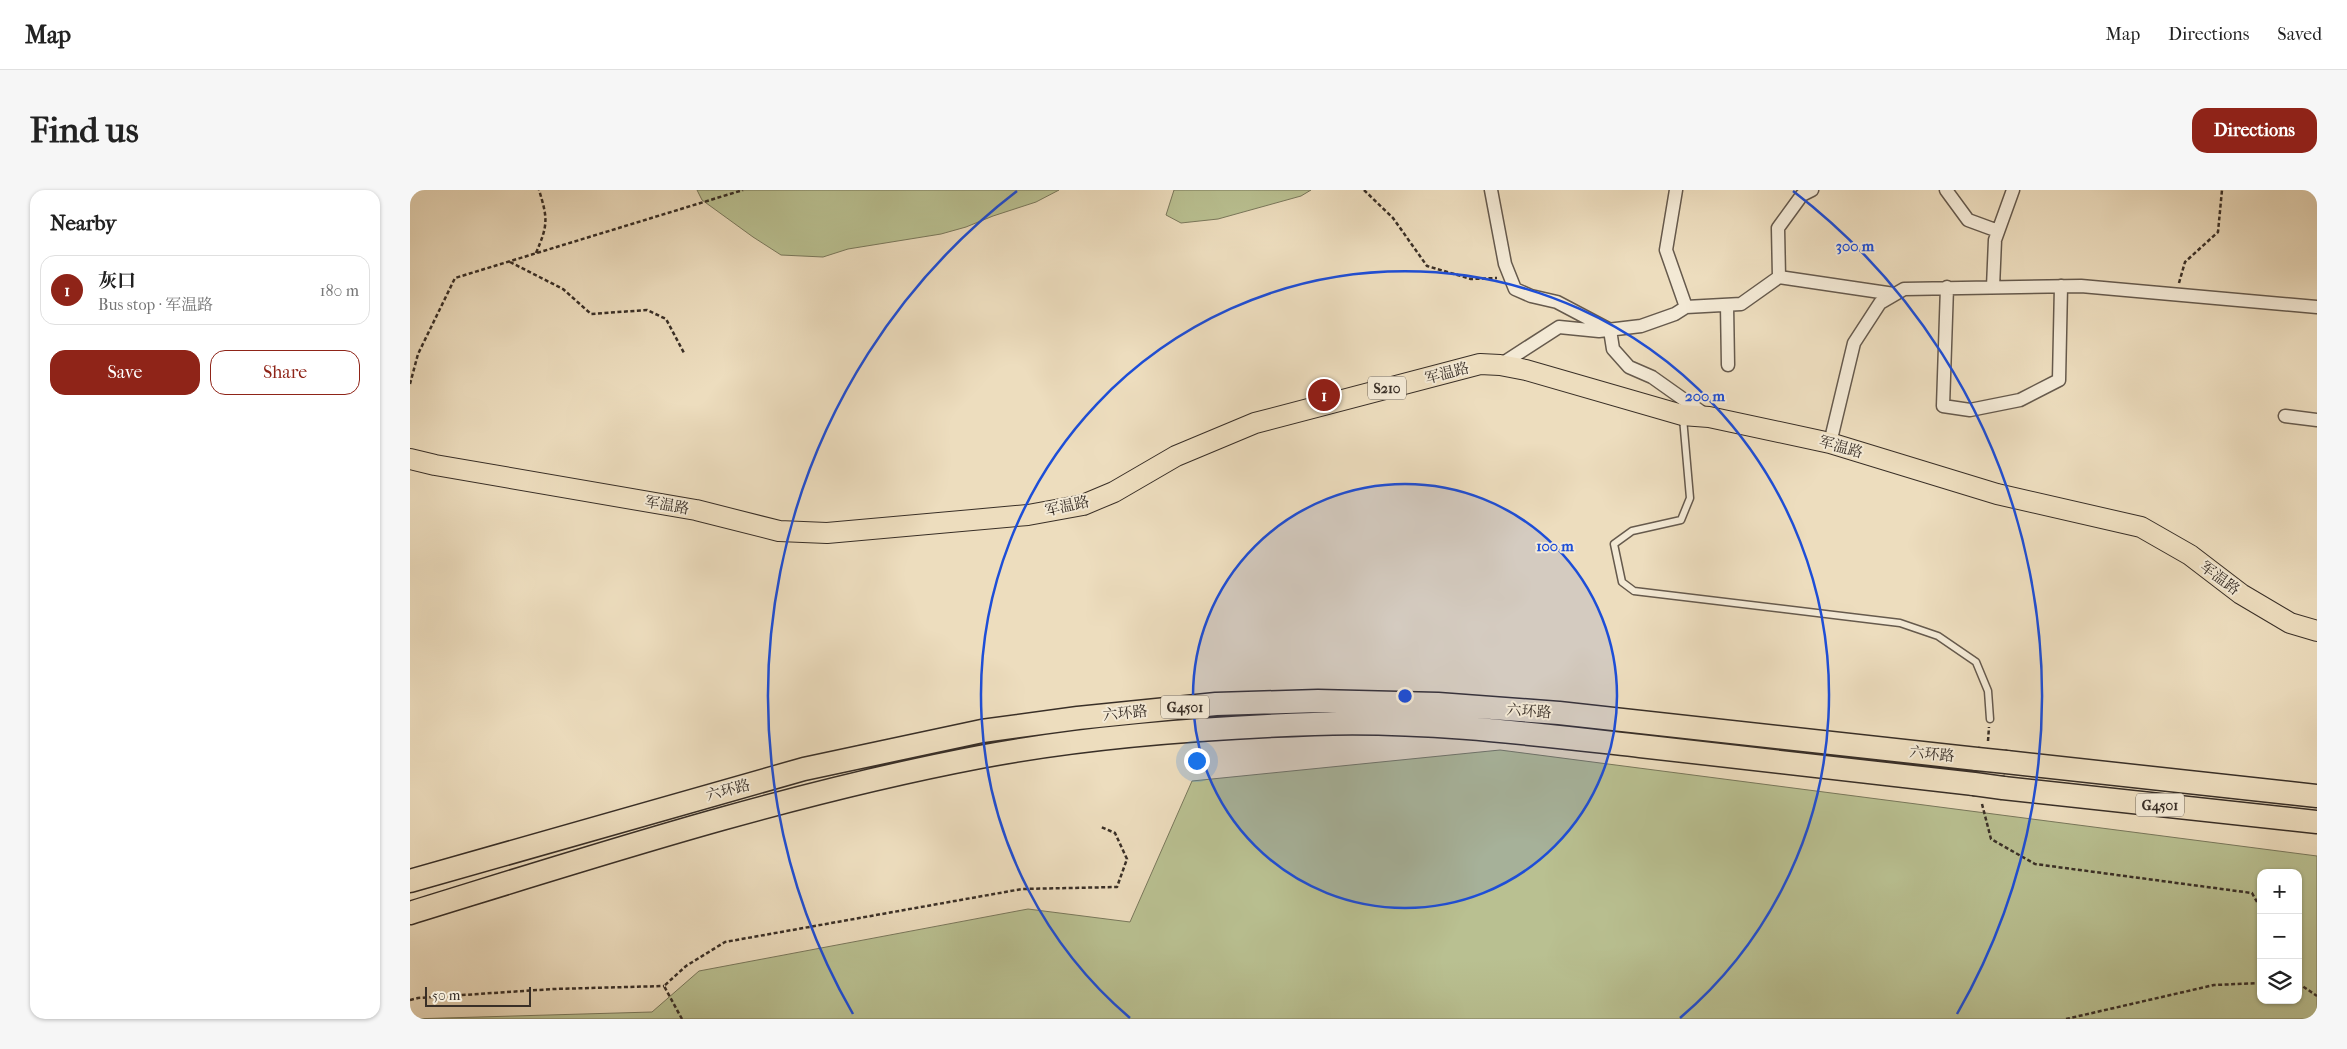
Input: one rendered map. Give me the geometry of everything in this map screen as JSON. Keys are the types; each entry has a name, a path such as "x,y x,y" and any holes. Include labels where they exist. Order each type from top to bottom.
{"highway":[{"name":"六环路","path":"410,881 804,769 982,731 1078,718 1216,704 1318,700 1438,704 1982,753"},
{"name":"六环路","path":"410,913 686,828 810,795 981,756 1080,741 1217,729 1318,724 1437,727 1557,737 1978,794"},
{"name":"G4501","path":"1982,753 2006,762 2317,796"},
{"name":"G4501","path":"1978,794 2003,788 2317,822"}],"main road":[{"name":"军温路","path":"410,459 696,510 778,531 826,533 1028,515 1083,505 1114,492 1176,456 1255,423 1480,364 1500,365 1526,370 1682,414 1709,417 1830,443 1997,494 2140,527 2190,555 2241,594 2290,623 2317,631"}],"street":[{"path":"1491,190 1505,264 1515,289 1531,296 1557,302 1610,330"},
{"path":"1676,190 1666,250 1686,307"},
{"path":"1779,277 1778,228 1802,195 1812,190"},
{"path":"1946,190 1968,220 1998,231"},
{"path":"1993,287 1995,240 2013,190"},
{"path":"1500,365 1559,327 1599,331 1610,330 1641,326 1675,314 1686,307 1741,304 1779,277 1894,294"},
{"path":"1947,287 1944,406 1970,410 2020,400 2059,380 2061,286"},
{"path":"1830,443 1854,343 1880,304 1904,288 2081,286 2317,307"},
{"path":"1728,305 1728,365"},
{"path":"1610,330 1613,348 1629,367 1652,377 1709,417"},
{"path":"2285,416 2317,420"}],"lane":[{"path":"1682,414 1690,498 1681,520 1632,531 1614,544 1622,582 1634,591 1900,623 1938,636 1976,662 1988,691 1990,719"}],"path":[{"path":"536,253 546,230 546,212 539,190"},
{"path":"410,381 418,354 455,278 743,190"},
{"path":"1364,190 1393,218 1427,266 1471,279 1510,277"},
{"path":"2176,294 2185,262 2218,232 2222,190"},
{"path":"509,261 563,289 591,314 647,310 666,319 684,353"},
{"path":"1982,753 1990,719"},
{"path":"1978,794 1990,839 2035,864 2252,893 2257,901"},
{"path":"410,1000 544,990 664,986 686,966 725,942 1022,889 1117,887 1127,859 1115,833 1101,827"},
{"path":"2066,1019 2214,985 2257,983"},
{"path":"664,986 682,1019"},
{"path":"2302,986 2317,996"}],"green space":[{"path":"697,190 1059,190 1036,202 966,227 941,234 848,249 823,257 781,255 702,200"},
{"path":"1174,190 1311,190 1301,196 1218,219 1181,223 1166,215"},
{"path":"1500,750 2317,856 2317,1019 410,1019 652,1012 699,971 1028,909 1130,922 1192,781"}],"place":[{"name":"灰口","path":"1324,395"}]}
